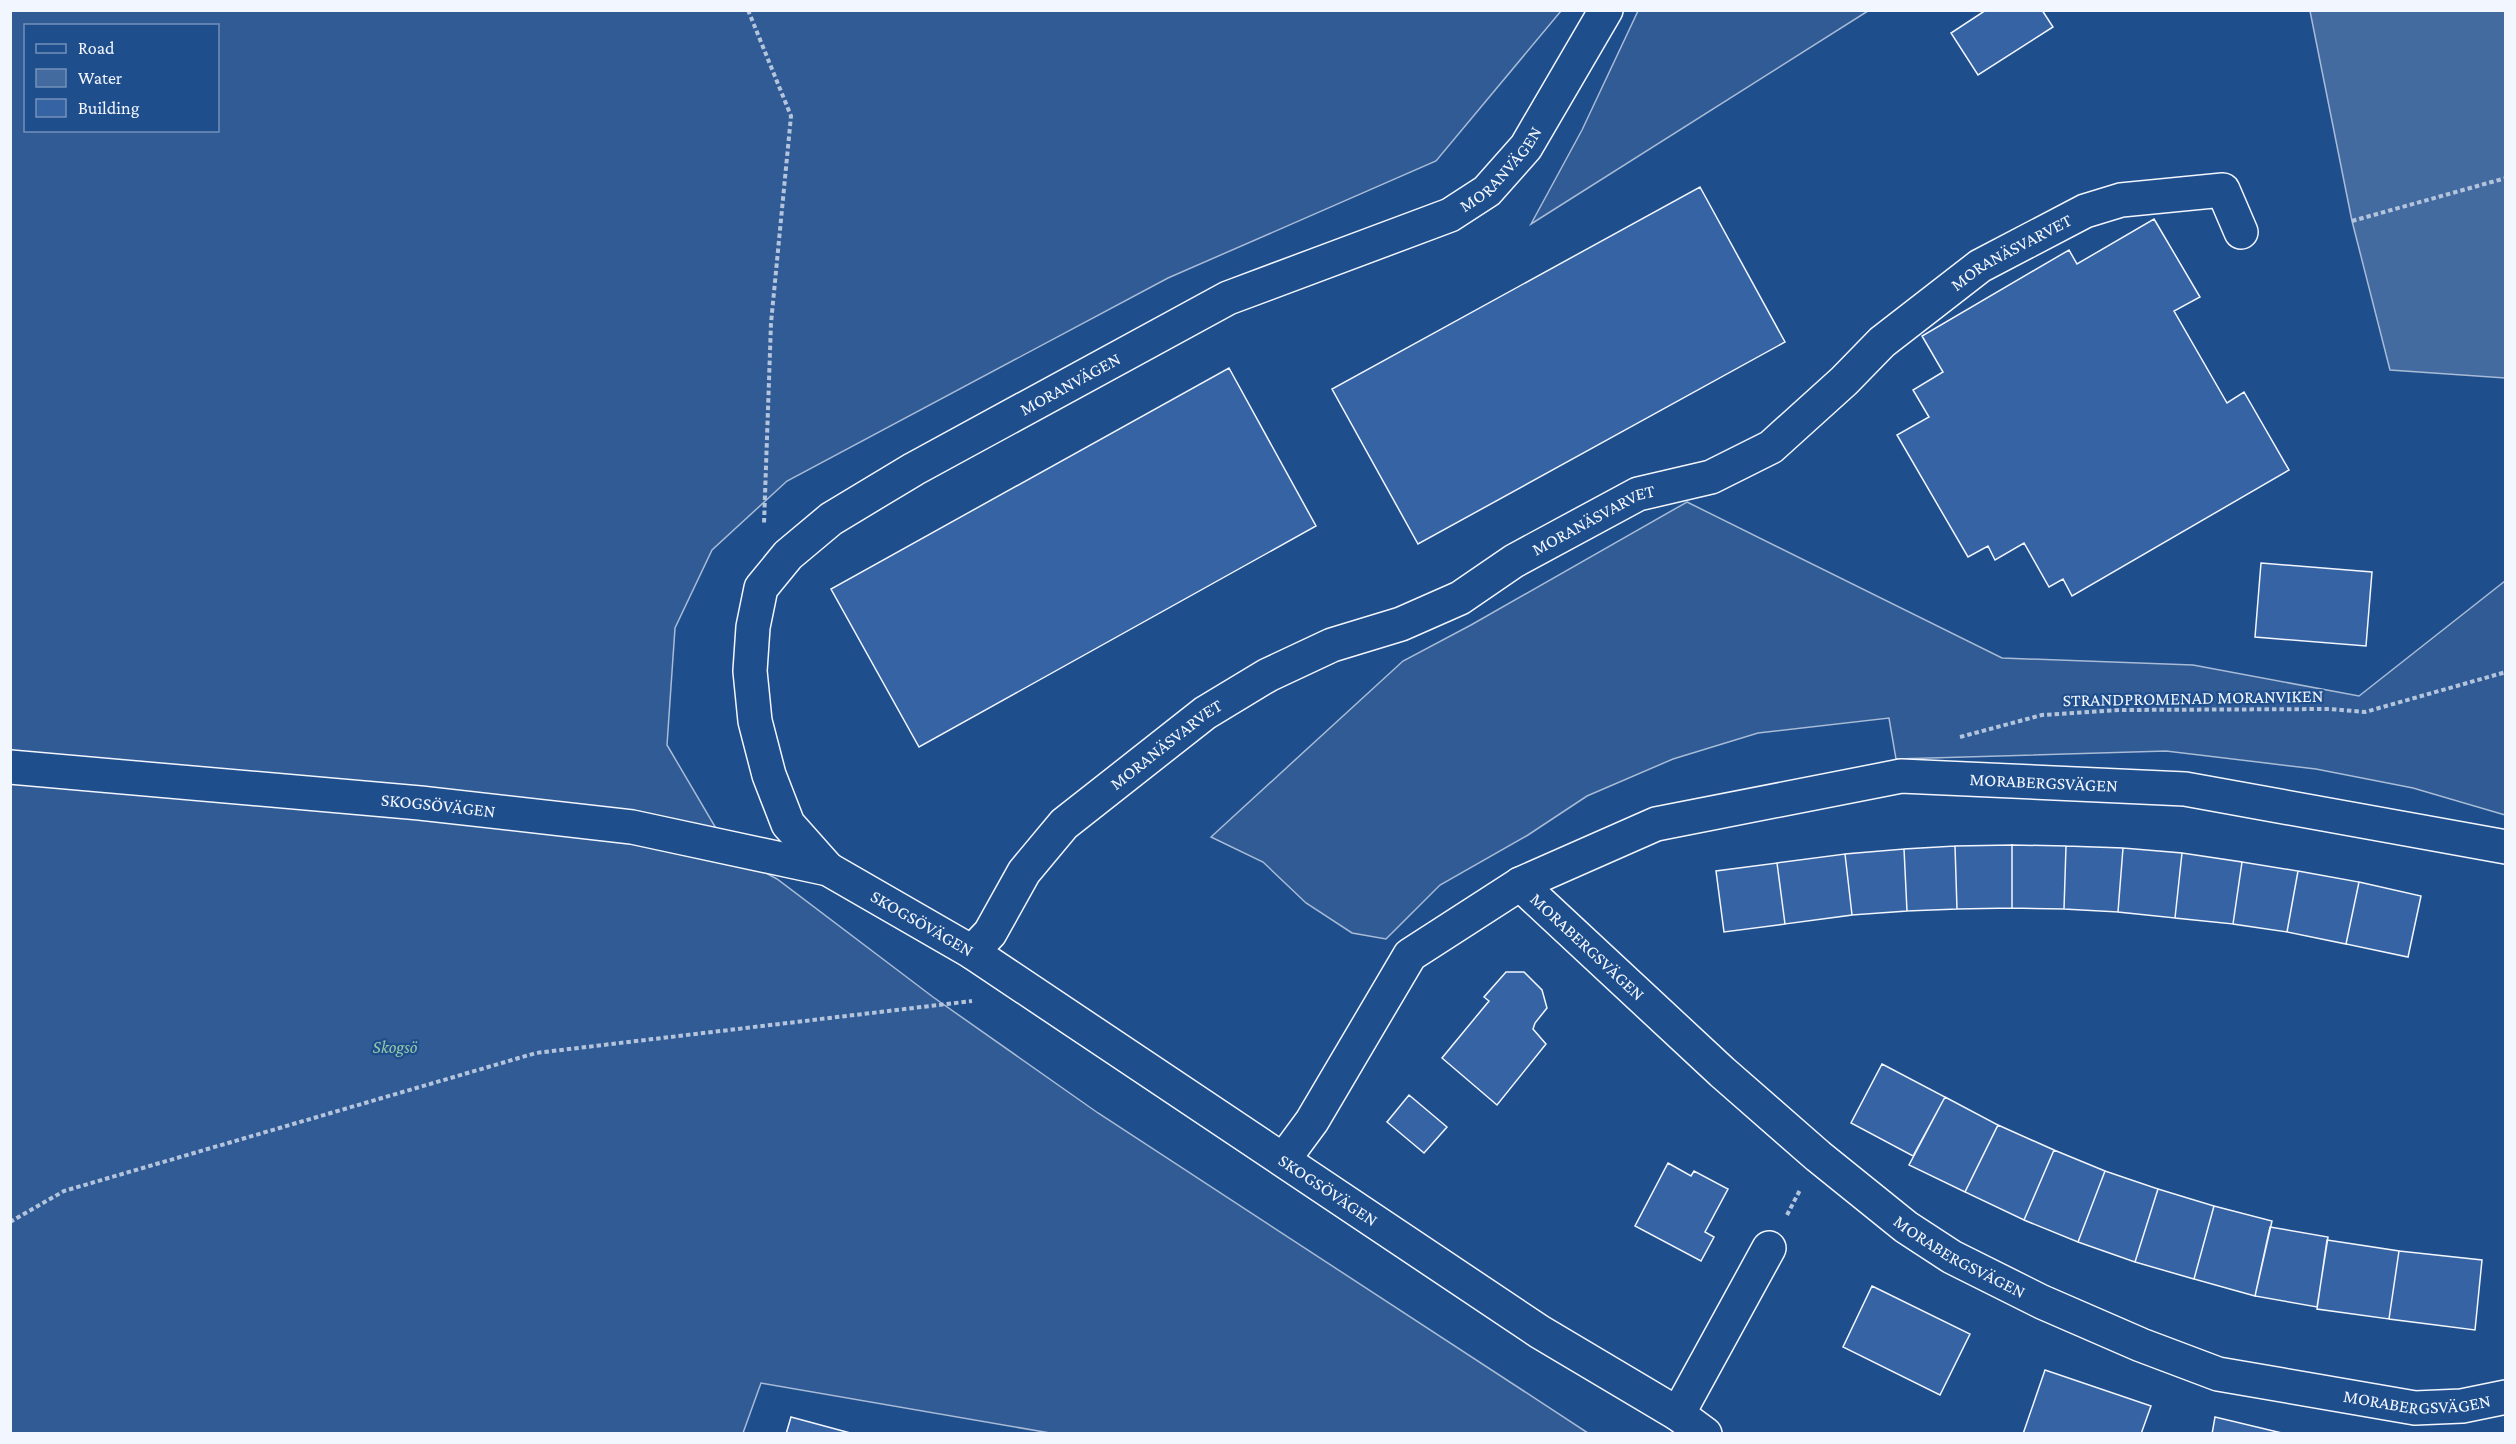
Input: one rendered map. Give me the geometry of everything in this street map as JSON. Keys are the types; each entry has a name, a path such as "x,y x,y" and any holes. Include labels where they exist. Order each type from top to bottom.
{"street":[{"name":"MORANVÄGEN","path":"828,869 788,824 769,775 755,721 750,671 753,627 761,588 788,555 831,519 914,469 1228,298 1450,215 1487,191 1526,147 1606,10"},
{"name":"MORANÄSVARVET","path":"972,952 990,933 1024,872 1064,824 1205,713 1268,675 1332,645 1401,624 1461,598 1514,561 1638,494 1711,477 1772,447 1844,381 1882,342 1980,266 2085,211 2121,200 2223,190 2241,232"},
{"name":"SKOGSÖVÄGEN","path":"10,767 420,803 632,827 828,869 972,952 1540,1332 1678,1414 1705,1434"},
{"name":"MORABERGSVÄGEN","path":"1284,1159 1312,1120 1410,955 1521,884 1656,824 1901,776 2185,789 2505,847"},
{"name":"MORABERGSVÄGEN","path":"1521,884 1722,1072 1818,1156 1905,1227 1952,1257 2042,1302 2141,1345 2218,1374 2415,1408 2462,1406 2505,1397"},
{"path":"1678,1414 1769,1248"}],"path":[{"path":"748,10 791,116 771,323 761,588"},
{"path":"2352,221 2505,178"},
{"name":"STRANDPROMENAD MORANVIKEN","path":"1950,739 2042,715 2120,710 2330,709 2365,712 2505,672"},
{"path":"10,1222 64,1191 536,1053 975,1000"},
{"path":"1769,1248 1818,1156"}],"shaded area":[{"name":"Skogsö","path":"10,11 1561,11 1436,161 1168,278 787,481 712,550 675,628 667,745 731,854 777,879 933,997 1098,1113 1588,1433 1050,1433 761,1383 743,1433 11,1433"},
{"path":"1638,11 1868,11 1531,224 1582,130"},
{"path":"1687,502 2002,658 2193,665 2359,696 2505,581 2505,815 2413,788 2316,769 2166,751 1896,759 1889,718 1758,733 1673,759 1587,796 1528,835 1440,885 1386,939 1352,933 1306,903 1263,862 1211,837 1403,661 1471,625"}],"water":[{"path":"2310,11 2505,11 2505,378 2390,370 2352,221"}],"building":[{"path":"1986,10 2042,10 2053,27 1978,75 1951,33"},
{"path":"1700,187 1785,342 1418,544 1332,389"},
{"path":"2154,219 2200,297 2174,311 2227,403 2244,392 2289,470 2072,596 2063,579 2049,587 2024,543 1995,560 1988,546 1968,557 1897,435 1929,417 1913,390 1943,372 1922,336 2069,250 2077,264"},
{"path":"1229,368 1316,526 919,747 831,589"},
{"path":"2261,563 2372,572 2366,646 2255,637"},
{"path":"2012,845 2066,846 2064,909 2012,908"},
{"path":"2012,845 2012,908 1957,909 1955,846"},
{"path":"1955,846 1957,909 1907,911 1904,849"},
{"path":"2066,846 2123,848 2118,912 2064,909"},
{"path":"2123,848 2182,853 2175,918 2118,912"},
{"path":"1904,849 1907,911 1852,915 1845,854"},
{"path":"2182,853 2242,862 2233,924 2175,918"},
{"path":"1845,854 1852,915 1785,924 1777,863"},
{"path":"2242,862 2298,871 2287,932 2233,924"},
{"path":"1777,863 1785,924 1724,932 1716,871"},
{"path":"2298,871 2359,882 2346,944 2287,932"},
{"path":"2359,882 2421,896 2408,957 2346,944"},
{"path":"1506,972 1524,972 1542,990 1547,1008 1533,1029 1546,1044 1497,1105 1442,1058 1489,1001 1484,997"},
{"path":"1882,1064 1945,1097 1913,1156 1851,1123"},
{"path":"1409,1095 1447,1127 1424,1153 1387,1122"},
{"path":"1945,1097 1998,1125 1965,1192 1909,1165"},
{"path":"1998,1125 2054,1150 2024,1220 1965,1192"},
{"path":"2054,1150 2105,1171 2078,1242 2024,1220"},
{"path":"1668,1163 1691,1176 1694,1171 1728,1189 1705,1232 1714,1237 1701,1261 1635,1226"},
{"path":"2105,1171 2158,1189 2135,1262 2078,1242"},
{"path":"2158,1189 2214,1206 2194,1279 2135,1262"},
{"path":"2214,1206 2272,1221 2255,1296 2194,1279"},
{"path":"2270,1227 2328,1237 2317,1307 2255,1296"},
{"path":"2327,1240 2399,1251 2389,1319 2317,1309"},
{"path":"2399,1251 2482,1260 2475,1330 2389,1319"},
{"path":"1872,1286 1970,1334 1940,1395 1843,1347"},
{"path":"2045,1370 2151,1406 2141,1434 2023,1434"},
{"path":"791,1417 854,1434 786,1434"},
{"path":"2215,1417 2286,1434 2212,1434"}]}
